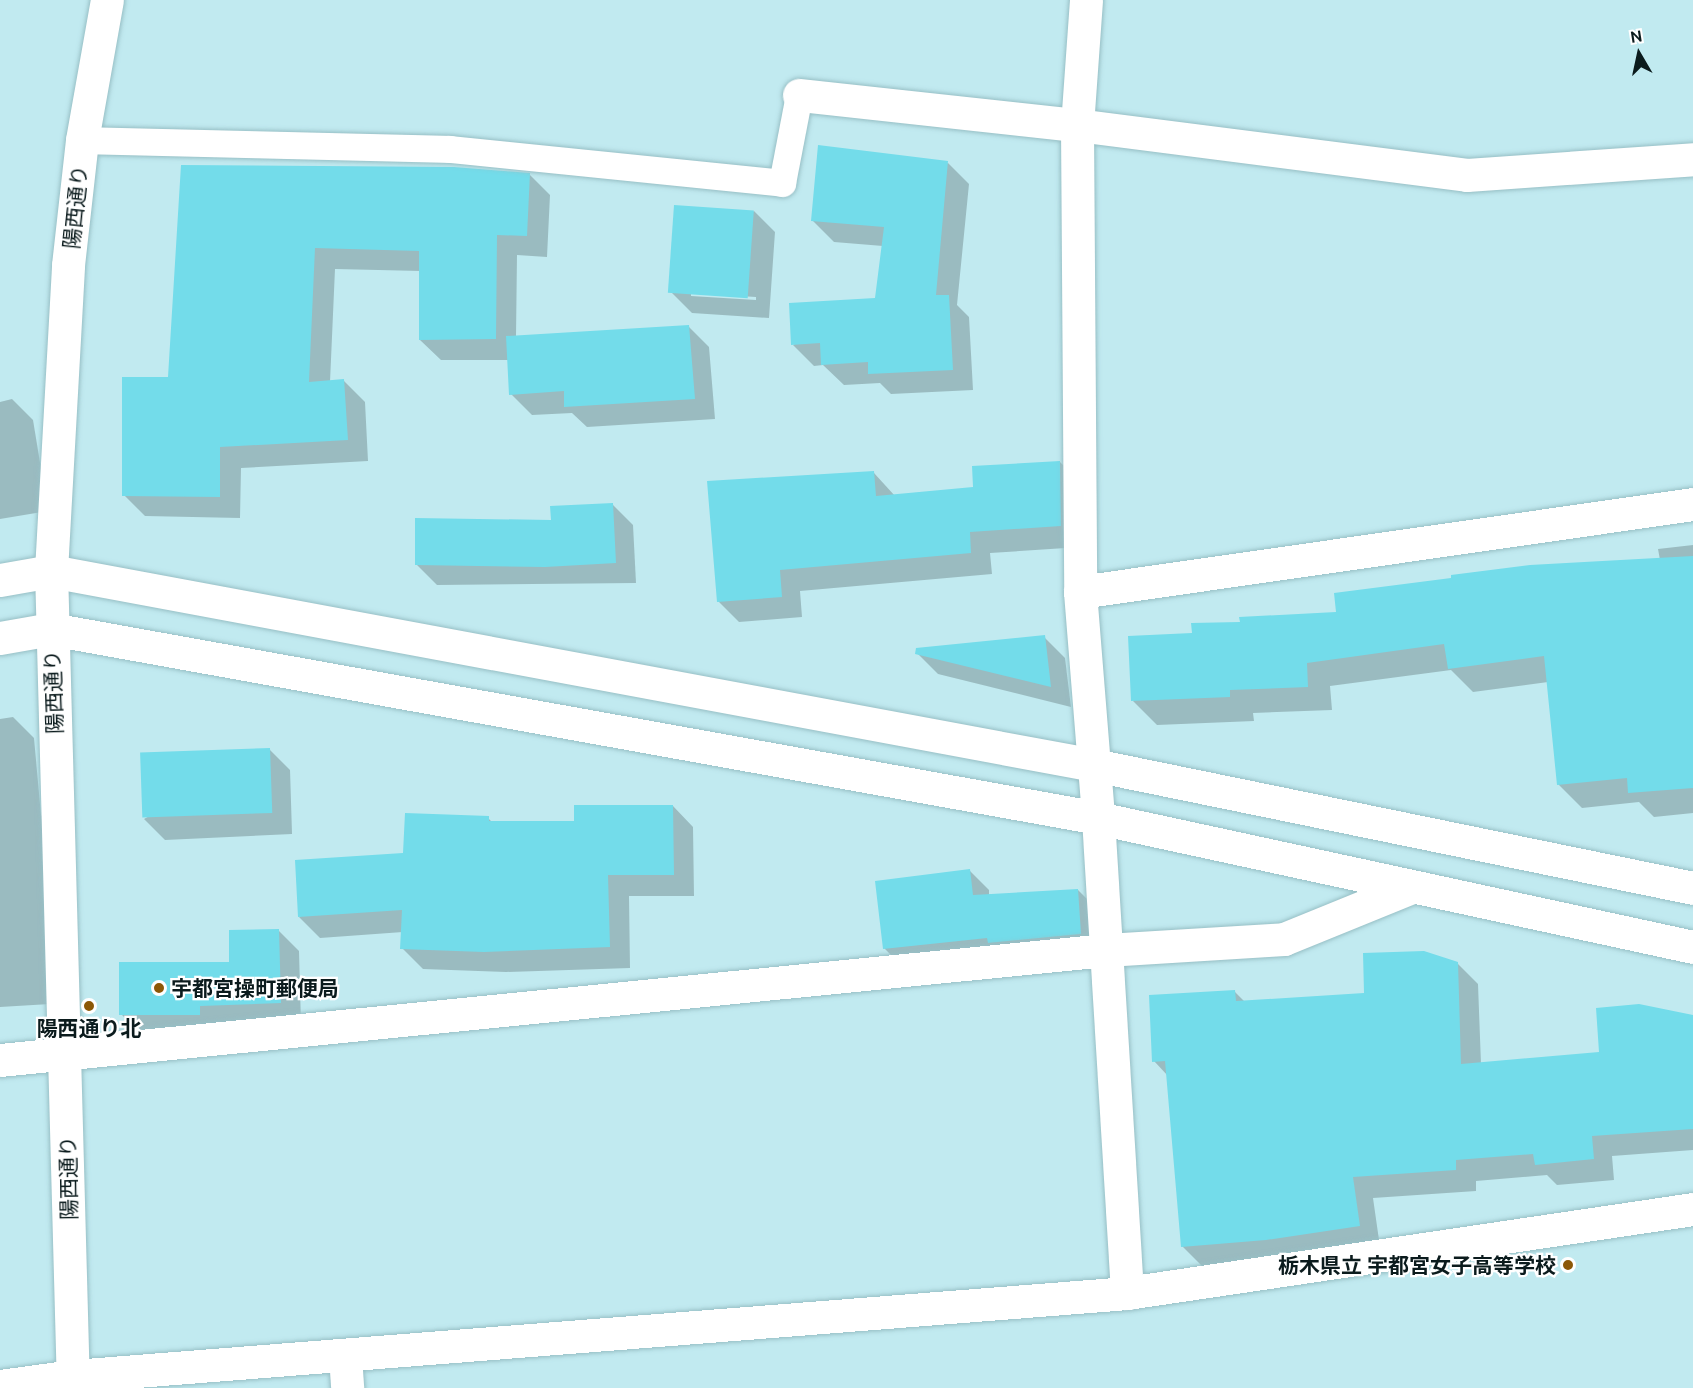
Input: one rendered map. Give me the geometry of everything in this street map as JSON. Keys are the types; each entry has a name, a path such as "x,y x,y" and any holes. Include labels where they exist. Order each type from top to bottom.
{"street":[{"name":"陽西通り","path":"73,1382 66,1051 51,629 51,571 59,388 82,140 106,0"},
{"path":"1086,0 1077,125 1080,592 1098,818 1127,1293"},
{"path":"799,95 1077,125 1467,175 1693,159"},
{"path":"1080,592 1693,504"},
{"path":"0,580 51,571 1094,765 1693,888"},
{"path":"0,638 51,629 1098,818 1693,947"},
{"path":"0,1060 66,1051 1106,950 1284,939 1412,887"},
{"path":"0,1386 346,1372 1127,1293 1693,1209"}],"lane":[{"path":"82,140 450,150 782,183 799,95"}],"building":[{"path":"818,145 948,161 936,295 949,295 953,370 868,374 868,362 821,365 820,343 791,345 789,303 875,298 884,227 811,221"},
{"path":"181,165 454,167 530,173 527,236 497,235 496,339 419,340 419,251 315,248 309,382 344,379 348,440 220,447 220,497 122,496 122,377 168,377"},
{"path":"674,205 754,211 748,298 668,293"},
{"path":"689,325 695,399 564,407 564,391 509,395 506,336"},
{"path":"1060,461 1061,526 970,532 971,553 780,570 782,597 717,602 707,481 874,471 876,496 973,487 972,466"},
{"path":"613,503 616,563 545,567 415,565 415,518 551,520 550,506"},
{"path":"1693,556 1693,788 1628,793 1627,778 1557,785 1544,656 1448,669 1444,644 1307,663 1308,687 1230,690 1230,697 1131,701 1128,636 1192,633 1191,623 1240,622 1239,617 1336,612 1334,593 1451,578 1451,575 1530,565"},
{"path":"1045,635 1051,687 915,654 916,648"},
{"path":"270,748 272,813 142,817 140,753"},
{"path":"574,805 673,805 674,875 608,875 610,947 484,952 400,949 402,910 298,917 295,860 403,853 405,813 489,816 489,821 574,821"},
{"path":"970,869 973,895 1078,889 1081,934 988,943 987,938 883,949 875,881"},
{"path":"279,929 281,1003 200,1006 200,1015 119,1015 119,962 229,962 229,930"},
{"path":"1424,951 1458,962 1461,1064 1599,1052 1596,1008 1639,1004 1693,1015 1693,1129 1592,1136 1594,1159 1535,1165 1533,1154 1456,1160 1456,1170 1353,1177 1360,1226 1266,1240 1181,1247 1165,1061 1152,1062 1149,995 1235,990 1236,1001 1364,993 1363,953"}],"place":[{"name":"宇都宮操町郵便局","path":"159,988"},
{"name":"陽西通り北","path":"89,1006"},
{"name":"栃木県立 宇都宮女子高等学校","path":"1568,1265"}]}
